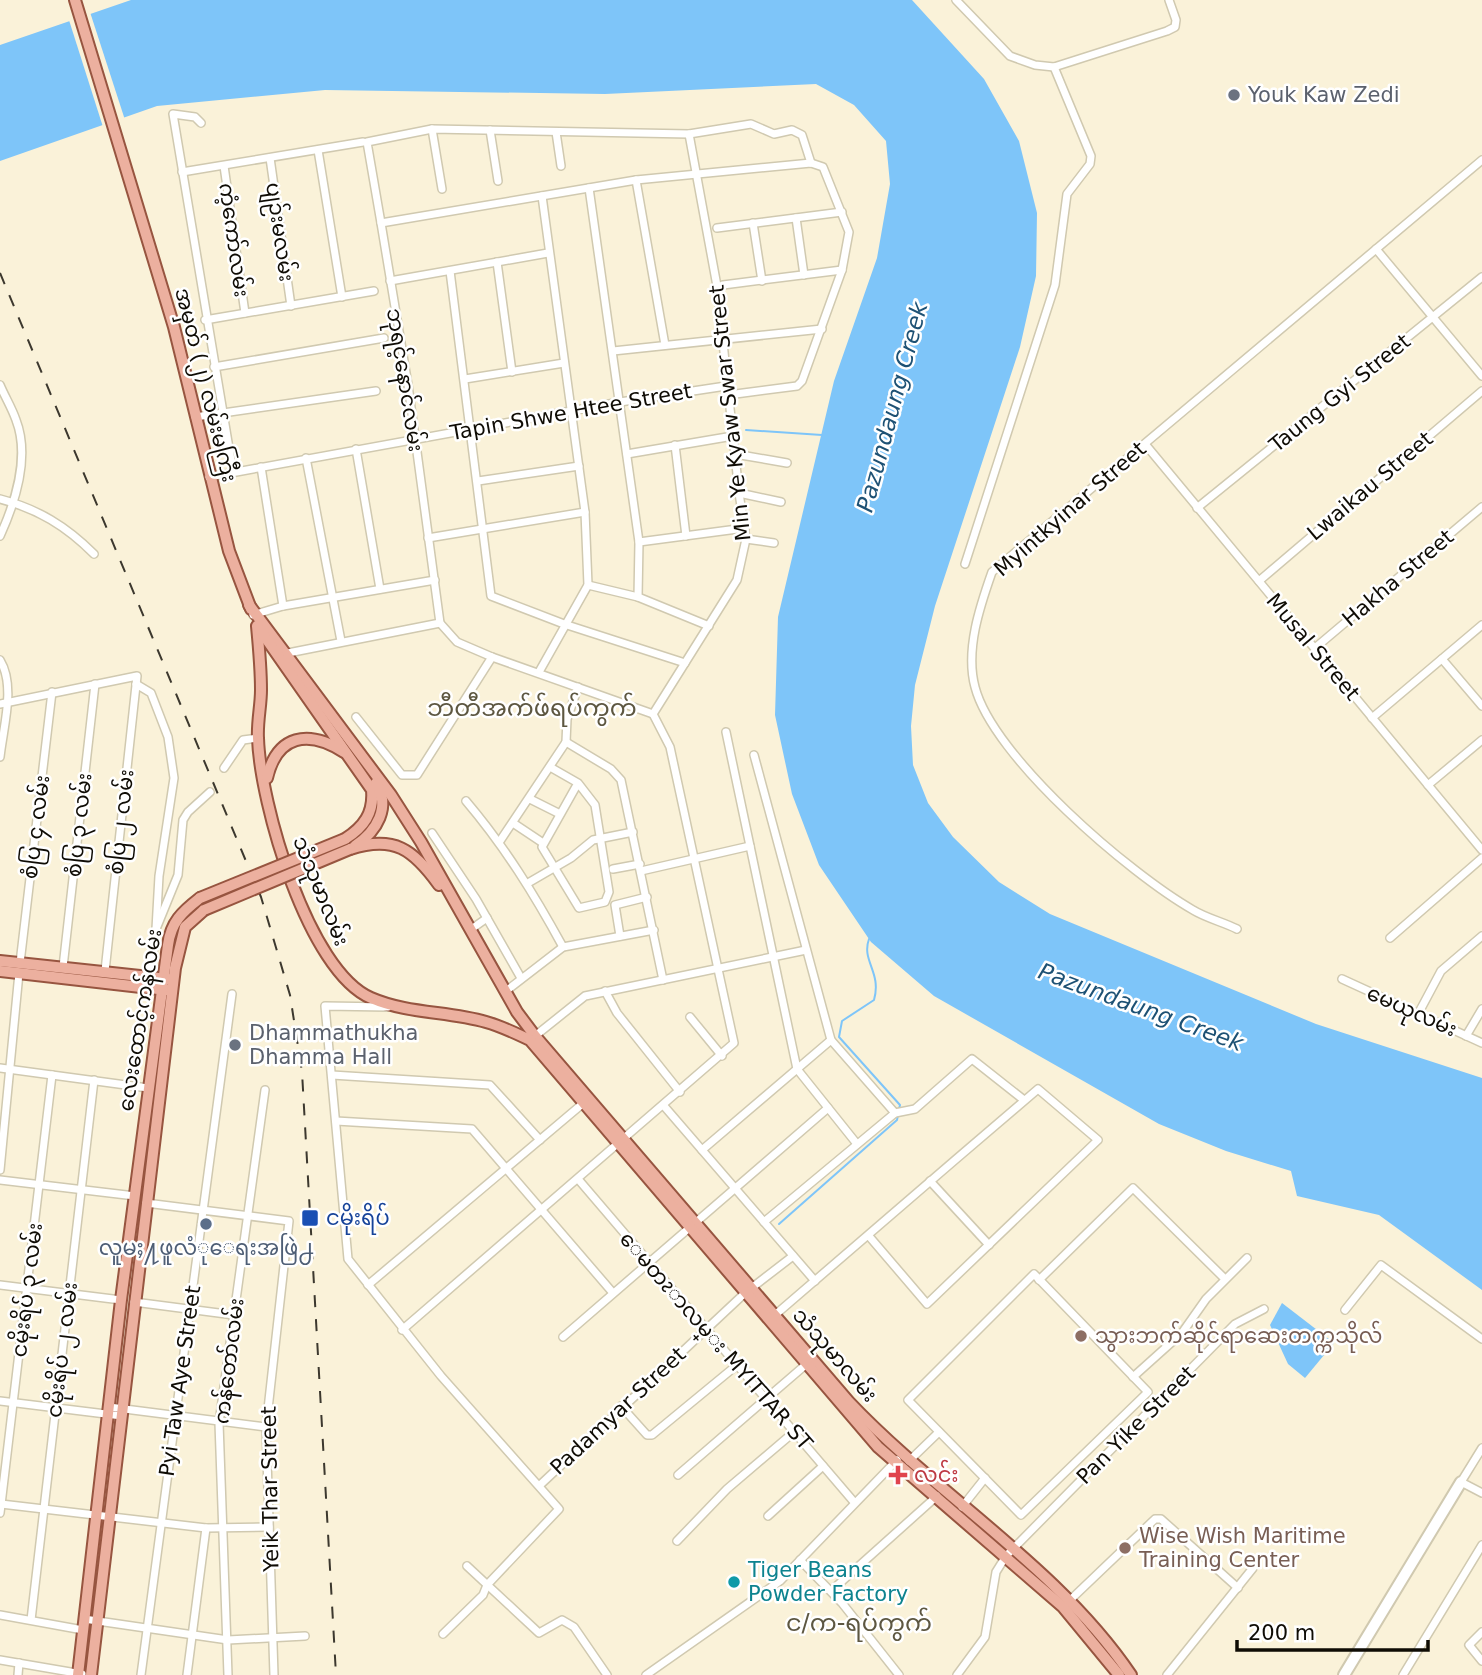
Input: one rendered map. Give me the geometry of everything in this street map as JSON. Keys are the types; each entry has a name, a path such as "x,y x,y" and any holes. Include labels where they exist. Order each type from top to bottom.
{"main road":[{"name":"အမှတ် (၂) လမ်းမကြီး","path":"75,0 174,327 229,551 254,615"},
{"name":"လေးထောင့်ကန်လမ်း","path":"78,1674 84,1625 123,1412 174,923 180,914 200,898 348,844 366,821 373,802 372,790 254,615"},
{"name":"သံသုမာလမ်း","path":"254,615 261,688 258,738 265,783 284,857 322,949 349,985 392,1006 483,1021 532,1038"},
{"name":"လေးထောင့်ကန်လမ်း","path":"282,654 348,737 421,842 470,929"},
{"name":"လေးထောင့်ကန်လမ်း","path":"91,1675 98,1622 109,1411 121,1300 148,1088 168,985 183,932 194,917 370,833 383,806 382,792 348,737"},
{"path":"265,783 272,758 281,746 296,740 314,739 333,744 349,755"},
{"path":"348,844 376,843 403,848 422,862 470,929"},
{"name":"သံသုမာလမ်း","path":"470,929 532,1038 809,1362 901,1459 1010,1553"},
{"path":"0,961 19,968 168,985"},
{"path":"0,971 63,967 150,977 168,985"},
{"path":"129,1240 141,1242"},
{"name":"သံသုမာလမ်း","path":"748,1290 775,1315 809,1362"},
{"path":"121,1300 134,1302"},
{"name":"သံသုမာလမ်း","path":"939,1493 962,1507 1066,1604 1131,1675"},
{"name":"သံသုမာလမ်း","path":"1066,1604 1119,1675"}],"street":[{"path":"956,0 1010,56 1024,62 1054,67 1175,27 1169,0"},
{"path":"965,564 1055,285 1067,194 1090,164 1091,156 1054,67"},
{"path":"201,123 195,117 173,114 205,320 233,472"},
{"path":"182,172 432,129 689,134 751,124 776,134 792,131 804,137 811,163"},
{"path":"432,129 442,189"},
{"path":"490,131 498,181"},
{"path":"556,132 561,166"},
{"name":"Min Ye Kyaw Swar Street","path":"653,714 737,580 746,539 712,252 689,134"},
{"name":"ဘုရင့်နောင်လမ်း","path":"365,142 381,223 415,439 440,623"},
{"path":"318,150 342,297"},
{"name":"ပျဉ်းမလမ်း","path":"270,158 291,306"},
{"name":"Myintkyinar Street","path":"1237,929 1193,910 1091,836 1010,749 992,724 974,685 974,634 992,572 1482,160"},
{"path":"381,223 697,172 811,163 823,167 849,232 842,270 822,329 722,337 612,351"},
{"name":"ကံ့ကော်လမ်း","path":"224,166 245,313"},
{"path":"636,180 665,345"},
{"path":"589,188 639,542 638,597"},
{"path":"539,672 588,585 585,512 542,196"},
{"path":"717,228 842,212"},
{"path":"796,218 804,275"},
{"path":"753,223 762,281"},
{"path":"1376,248 1482,376"},
{"path":"390,281 548,253"},
{"path":"496,262 512,372"},
{"path":"723,285 842,270"},
{"path":"450,271 493,598 685,663"},
{"name":"Taung Gyi Street","path":"1197,508 1482,277"},
{"path":"205,320 374,291"},
{"name":"Tapin Shwe Htee Street","path":"209,477 620,402 800,384 822,329"},
{"path":"214,367 384,338"},
{"path":"465,379 564,363"},
{"path":"0,536 15,503 21,449 17,422 1,390"},
{"path":"195,416 376,391"},
{"name":"Lwaikau Street","path":"1259,581 1482,391"},
{"path":"627,454 733,436"},
{"name":"Musal Street","path":"1145,444 1482,850"},
{"path":"675,445 687,536"},
{"path":"356,449 380,589"},
{"path":"735,454 787,463"},
{"path":"306,458 341,641"},
{"path":"478,481 579,466"},
{"path":"261,467 283,606"},
{"path":"739,494 781,502"},
{"path":"0,499 32,509 69,529 94,554"},
{"name":"Hakha Street","path":"1315,648 1482,508"},
{"path":"428,538 585,512"},
{"path":"639,542 745,528"},
{"path":"746,539 774,543"},
{"path":"254,615 283,606 435,580"},
{"path":"588,585 638,597 709,626"},
{"path":"282,654 440,623 457,642 492,657 653,714 670,747 734,1040 722,1056 402,1330"},
{"path":"1372,718 1482,625"},
{"path":"356,717 402,775 417,775 492,657"},
{"path":"1442,659 1482,706"},
{"path":"0,660 6,670 0,757"},
{"name":"စံပြ ၂ လမ်း","path":"95,684 135,674 105,971"},
{"path":"3,703 95,684"},
{"name":"စံပြ ၃ လမ်း","path":"63,967 95,684"},
{"path":"136,684 151,693 168,737 174,778 159,876 150,977"},
{"path":"500,841 566,742 567,719 578,687"},
{"name":"စံပြ ၄ လမ်း","path":"0,1170 19,968 52,692"},
{"path":"726,732 797,1069 857,1144"},
{"path":"224,768 243,740 258,738"},
{"path":"1428,785 1482,740"},
{"path":"566,742 611,769 621,780 663,980"},
{"path":"754,755 831,1040 895,1113"},
{"path":"550,767 579,783 595,805 609,892 605,902 583,908 576,906 542,848 579,783"},
{"path":"156,929 178,875 183,820 210,792"},
{"path":"530,799 560,814"},
{"path":"466,801 500,841 528,883 563,947"},
{"path":"513,823 543,843"},
{"path":"528,883 600,837 633,832"},
{"path":"432,833 487,918 521,978"},
{"path":"613,869 695,859 750,846"},
{"path":"1390,938 1482,858"},
{"path":"620,936 615,905 647,897"},
{"path":"470,929 487,918"},
{"path":"506,991 563,947 654,930"},
{"path":"1418,1016 1441,971 1482,936"},
{"path":"532,1038 585,996 806,950"},
{"name":"မေယုလမ်း","path":"1342,979 1482,1043"},
{"path":"606,991 617,1013 680,1092"},
{"name":"Pyi Taw Aye Street","path":"141,1675 232,994"},
{"path":"392,1006 325,1006 348,1259 402,1330 557,1504 558,1513 487,1585 483,1595 443,1634"},
{"path":"1466,1036 1482,1009"},
{"path":"690,1017 722,1056"},
{"path":"702,1150 831,1040"},
{"path":"764,1222 895,1113 915,1109 972,1059 1024,1100"},
{"path":"0,1068 148,1088"},
{"name":"ငမိုးရိပ် ၃ လမ်း","path":"0,1513 52,1075"},
{"path":"332,1075 490,1085 540,1140"},
{"name":"ငမိုးရိပ် ၂ လမ်း","path":"31,1620 94,1080"},
{"path":"775,1315 1024,1100 1038,1089 1098,1140 927,1304 868,1235"},
{"name":"ကန်တော်လမ်း","path":"228,1675 219,1423 265,1090"},
{"path":"368,1285 587,1100"},
{"path":"664,1106 814,1281"},
{"path":"563,1337 828,1108"},
{"path":"336,1121 472,1129 613,1293"},
{"name":"ေမတၩာလမ္း MYITTAR ST","path":"578,1179 854,1502"},
{"path":"0,1180 135,1196"},
{"path":"930,1181 989,1245"},
{"path":"1039,1279 1133,1188 1225,1279"},
{"path":"146,1203 248,1215"},
{"name":"Yeik Thar Street","path":"248,1215 289,1221 266,1427 274,1675"},
{"name":"Padamyar Street","path":"540,1485 621,1406 748,1290 793,1256"},
{"path":"1133,1377 1182,1333 1225,1279 1247,1258"},
{"path":"1345,1311 1381,1265 1482,1339"},
{"path":"1034,1274 1133,1377 1148,1392 1021,1515 908,1400 1034,1274"},
{"path":"0,1285 121,1300"},
{"path":"134,1302 234,1315"},
{"name":"Pan Yike Street","path":"1010,1553 1235,1324 1264,1309"},
{"path":"678,1475 809,1362"},
{"path":"621,1406 647,1435 652,1435 737,1365"},
{"path":"0,1401 55,1409 175,1416 266,1427"},
{"path":"677,1541 727,1489 794,1432"},
{"path":"646,1675 780,1581 854,1502 901,1459 939,1432"},
{"path":"1344,1675 1482,1448"},
{"path":"768,1516 823,1466"},
{"path":"962,1507 985,1478"},
{"path":"1461,1482 1482,1493"},
{"path":"831,1591 939,1493"},
{"path":"1,1504 105,1514 206,1528 269,1527"},
{"path":"1066,1604 1155,1519 1161,1519 1238,1588"},
{"path":"187,1675 206,1528"},
{"path":"1407,1673 1481,1550"},
{"path":"957,1675 985,1637 996,1572 1010,1553"},
{"path":"800,1560 831,1591 899,1675"},
{"path":"467,1566 539,1633 562,1620 574,1627 607,1675"},
{"path":"1167,1675 1253,1568"},
{"path":"0,1615 84,1625 98,1622 228,1640 305,1636"},
{"path":"1482,1632 1470,1643 1482,1661"},
{"path":"0,1660 91,1675"},
{"path":"18,1675 19,1663"}],"water":[{"name":"Pazundaung Creek","path":"131,0 912,0 984,79 1019,141 1037,213 1036,276 1020,347 935,606 915,685 911,726 913,765 928,803 953,837 999,882 1050,914 1316,1024 1482,1078 1482,1290 1379,1215 1297,1196 1291,1171 1226,1151 1159,1124 934,996 871,942 819,865 792,794 775,715 778,617 834,381 877,258 890,184 886,141 854,105 816,84 605,94 325,90 157,106 0,161 0,45"},
{"path":"1282,1303 1334,1343 1305,1378 1288,1364 1270,1325"}],"pier":[{"path":"89,9 125,120 103,127 68,17"}],"waterway":[{"path":"746,430 822,435"},
{"path":"869,939 867,947 876,990 874,1000 842,1021 839,1037 900,1105 899,1109"},
{"path":"779,1224 897,1120 898,1115"}],"railway":[{"path":"0,273 261,897 290,995 302,1072 336,1675"}],"place":[{"name":"Youk Kaw Zedi","path":"1234,95"},
{"name":"Dhammathukha Dhamma Hall","path":"235,1045"},
{"name":"ငမိုးရိပ်","path":"310,1218"},
{"name":"လူမႈ႔ဖူလံုေရးအဖြဲ႕","path":"206,1224"},
{"name":"သွားဘက်‌ဆိုင်ရာဆေးတက္ကသိုလ်","path":"1081,1336"},
{"name":"လင်း","path":"898,1475"},
{"name":"Wise Wish Maritime Training Center","path":"1125,1548"},
{"name":"Tiger Beans Powder Factory","path":"734,1582"}],"district":[{"name":"ဘီတီအက်ဖ်ရပ်ကွက်","path":"532,708"},
{"name":"င/က-ရပ်ကွက်","path":"859,1623"}]}
